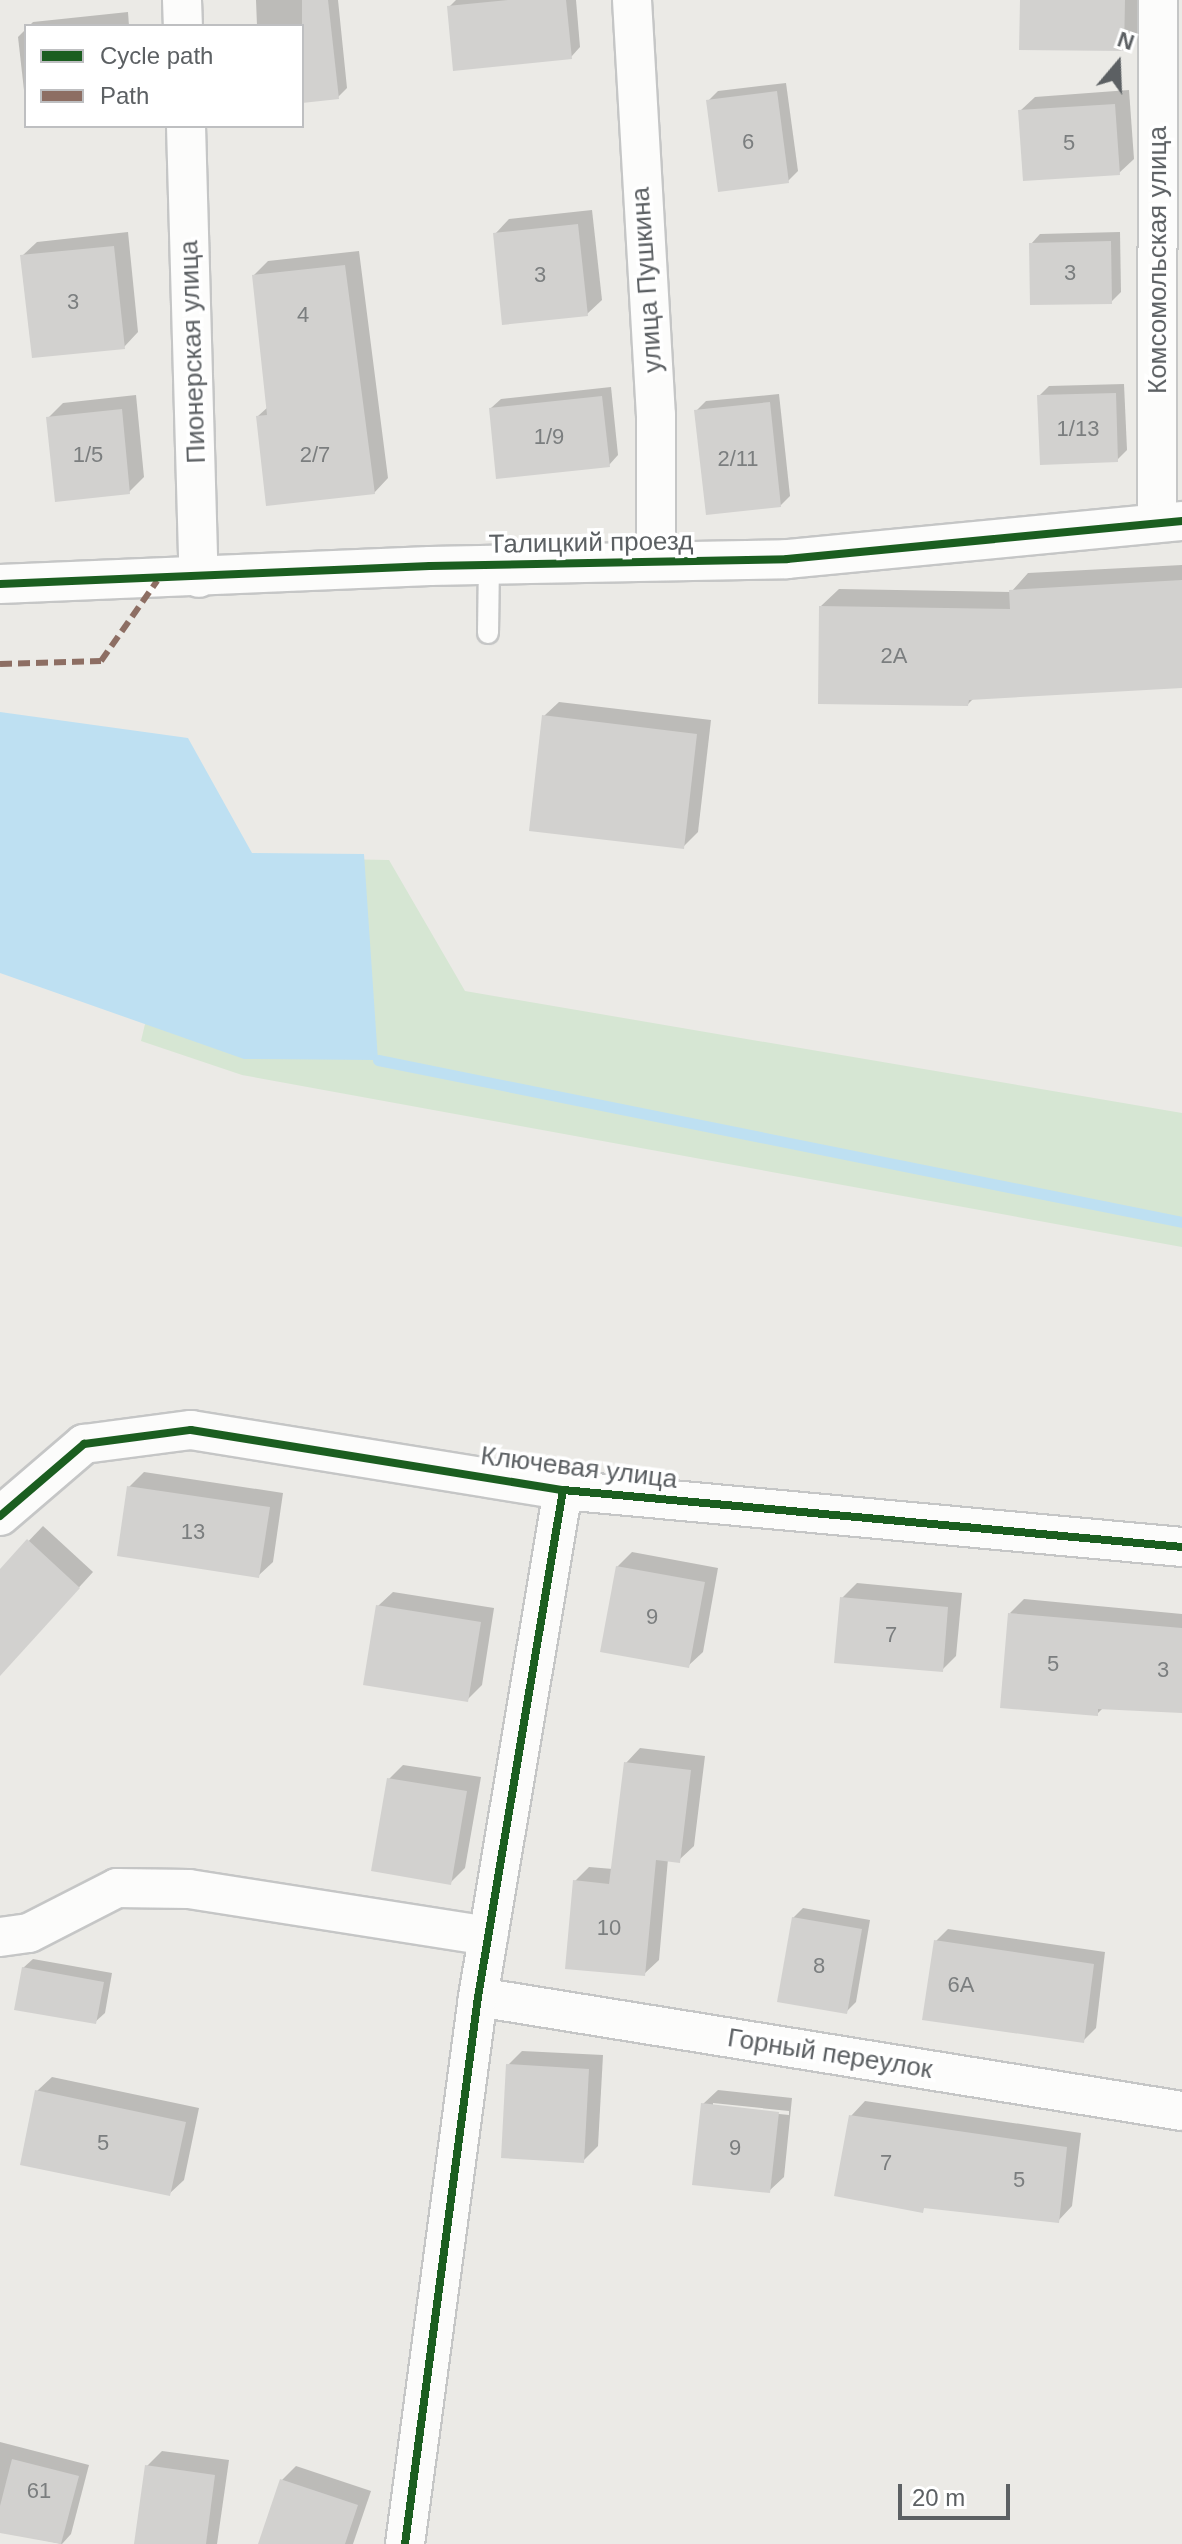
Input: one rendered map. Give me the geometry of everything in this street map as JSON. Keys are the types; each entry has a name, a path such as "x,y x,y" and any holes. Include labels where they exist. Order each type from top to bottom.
{"street":[{"path":"182,0 183,24"},
{"name":"улица Пушкина","path":"632,0 656,415 656,560"},
{"name":"Комсомольская улица","path":"1158,0 1170,520"},
{"name":"Пионерская улица","path":"186,128 199,578"},
{"name":"Талицкий проезд","path":"0,584 871,554 1170,520"},
{"name":"Ключевая улица","path":"0,1516 84,1444 191,1430 563,1490 1182,1547"},
{"path":"405,2544 478,1997 563,1490"},
{"path":"0,1937 29,1933 117,1888 189,1889 488,1936"},
{"name":"Горный переулок","path":"478,1997 1182,2111"}],"lane":[{"path":"488,633 489,565"}],"green space":[{"path":"194,816 225,857 389,860 465,991 1182,1113 1182,1247 242,1075 141,1041"}],"water":[{"path":"0,712 188,738 252,853 364,854 378,1060 244,1059 0,973"}],"building":[{"path":"302,0 328,0 339,99 304,103"},
{"path":"508,0 566,0 572,59 453,71 447,6"},
{"path":"1020,0 1125,0 1124,51 1019,50"},
{"path":"777,91 789,183 718,192 706,100"},
{"path":"1115,104 1120,175 1023,181 1018,110"},
{"path":"578,224 588,316 502,325 493,233"},
{"path":"1111,241 1112,304 1030,305 1029,243"},
{"path":"114,246 125,349 32,358 20,255"},
{"path":"345,265 375,494 266,506 256,416 267,415 252,275"},
{"path":"1116,393 1118,462 1040,465 1037,395"},
{"path":"602,396 610,467 496,479 489,408"},
{"path":"770,402 781,507 706,515 694,410"},
{"path":"122,409 130,494 55,502 46,417"},
{"path":"1182,580 1182,688 969,700 968,706 818,704 819,606 1010,609 1009,590"},
{"path":"542,715 697,734 684,849 529,831"},
{"path":"127,1486 270,1507 259,1578 117,1556"},
{"path":"27,1539 80,1588 0,1676 0,1569"},
{"path":"616,1566 705,1582 689,1668 600,1652"},
{"path":"840,1597 948,1607 943,1672 834,1663"},
{"path":"376,1605 481,1622 468,1702 363,1685"},
{"path":"1008,1613 1182,1628 1182,1713 1098,1709 1098,1716 1000,1708"},
{"path":"624,1762 691,1770 680,1863 656,1860 645,1976 565,1969 573,1880 609,1884"},
{"path":"387,1778 467,1791 451,1885 371,1871"},
{"path":"792,1917 862,1929 847,2014 777,2002"},
{"path":"934,1940 1094,1964 1084,2043 922,2020"},
{"path":"22,1967 104,1982 96,2024 14,2010"},
{"path":"506,2064 589,2069 584,2163 501,2158"},
{"path":"35,2090 186,2122 170,2196 20,2165"},
{"path":"701,2103 779,2112 770,2193 692,2185"},
{"path":"849,2115 1067,2147 1059,2223 924,2208 923,2213 834,2196"},
{"path":"12,2459 79,2476 61,2544 0,2533 0,2506"},
{"path":"145,2465 215,2475 206,2544 134,2544"},
{"path":"280,2479 358,2505 345,2544 258,2544"}],"waterway":[{"path":"378,1060 1182,1222"}],"marked path":[{"path":"0,664 101,661 157,581"}],"cycle path":[{"path":"0,584 430,566 787,559 1182,521"},
{"path":"0,1516 84,1444 191,1430 563,1490 1182,1547"},
{"path":"405,2544 478,1997 563,1490"}]}
